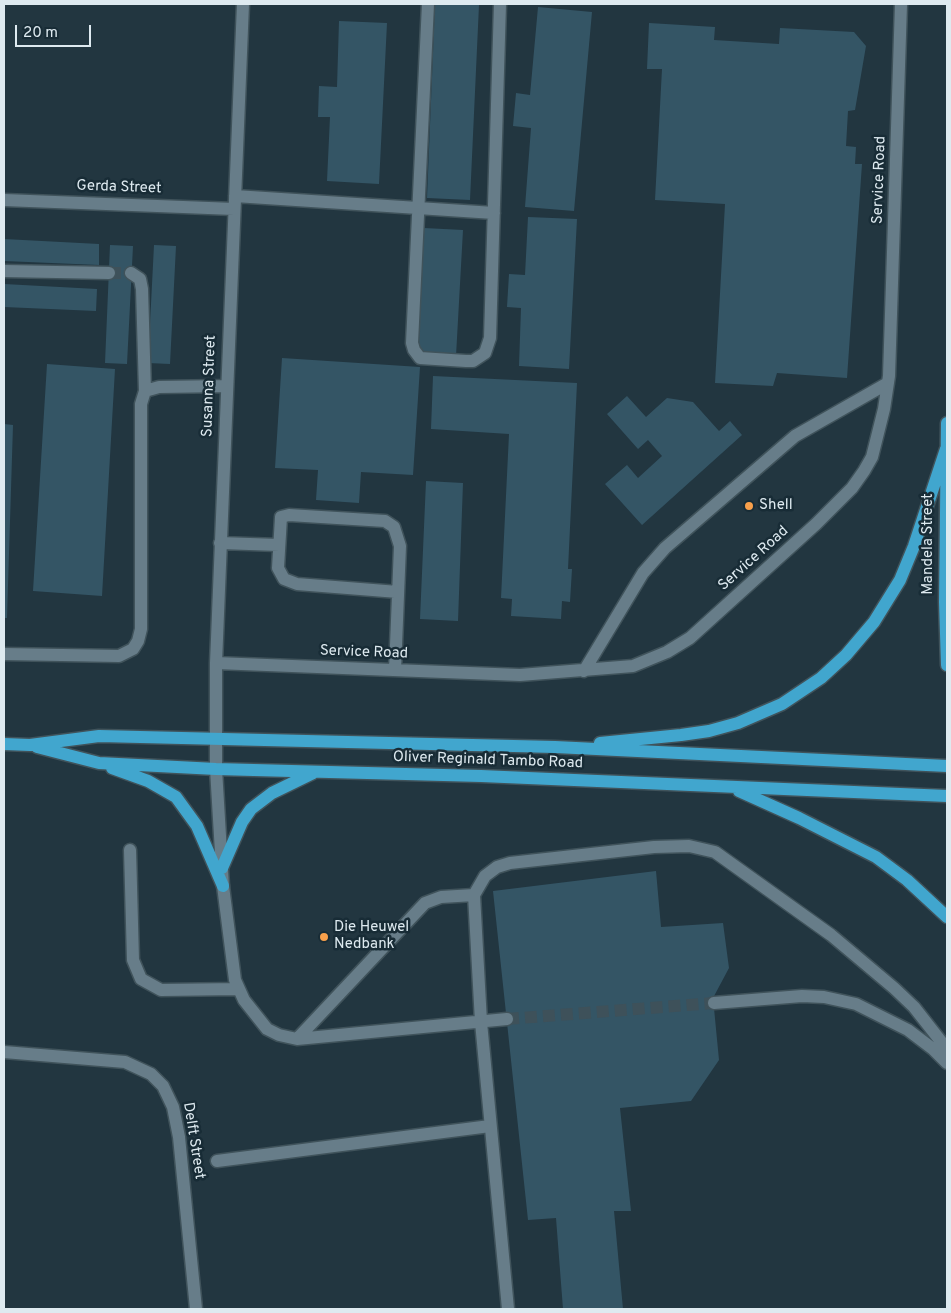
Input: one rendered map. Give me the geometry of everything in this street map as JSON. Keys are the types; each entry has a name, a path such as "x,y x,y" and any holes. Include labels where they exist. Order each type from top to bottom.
{"main road":[{"name":"Mandela Street","path":"947,423 945,602 947,665"},
{"path":"555,747 709,731 761,714 782,704 821,678 846,655 874,622 900,580 917,538 946,448"},
{"name":"Oliver Reginald Tambo Road","path":"4,744 30,745 99,736 555,747 947,766"},
{"name":"Oliver Reginald Tambo Road","path":"30,745 99,763 216,769 436,774 947,796"},
{"path":"99,763 148,781 176,797 197,826 223,886"},
{"path":"222,868 242,822 251,809 272,793 316,772"},
{"path":"732,788 799,818 876,857 907,880 947,917"}],"street":[{"name":"Susanna Street","path":"243,4 220,543 216,663 216,769 223,886 232,962 238,989 248,1006 267,1029 279,1035 297,1040"},
{"path":"428,4 412,343 417,355 426,360 473,361 485,353 488,346 500,4"},
{"name":"Service Road","path":"216,663 520,675 633,666 667,652 690,638 809,531 852,488 872,457 884,409 888,383 902,4"},
{"path":"235,196 494,213"},
{"name":"Gerda Street","path":"4,200 234,209"},
{"path":"4,271 109,273"},
{"path":"4,654 119,656 133,649 138,641 141,629 141,404 145,391 142,289 140,280 132,273"},
{"path":"584,671 643,573 665,548 795,436 888,383"},
{"path":"145,391 159,387 226,386"},
{"path":"395,670 398,592 399,540 394,527 384,521 284,515 281,520 279,545 280,573 284,579 291,583 398,592"},
{"path":"220,543 279,545"},
{"path":"508,1309 481,1022 474,895 485,876 496,868 510,863 654,847 689,846 715,852 831,935 894,988 914,1008 947,1049"},
{"path":"130,850 133,960 141,979 161,990 238,989"},
{"path":"297,1040 425,902 441,897 474,895"},
{"path":"714,1003 802,996 824,997 856,1004 908,1030 933,1049 947,1063"},
{"path":"297,1040 507,1019"},
{"name":"Delft Street","path":"4,1052 125,1062 150,1074 163,1086 173,1106 179,1137 196,1309"},
{"path":"217,1161 490,1126"}],"building":[{"path":"435,4 479,5 470,200 427,198"},
{"path":"538,7 592,12 574,211 525,207 531,128 513,126 516,93 530,95"},
{"path":"339,21 387,23 379,184 327,181 330,117 318,117 319,86 337,87"},
{"path":"649,23 715,27 714,40 779,44 780,28 854,32 866,46 855,110 848,111 846,146 856,147 855,164 862,164 847,378 777,373 773,386 715,383 725,204 655,200 662,69 647,69"},
{"path":"528,217 577,219 569,369 519,366 521,308 507,307 509,274 525,275"},
{"path":"424,228 463,230 456,356 418,354"},
{"path":"4,239 99,244 99,265 4,261"},
{"path":"110,245 133,246 127,364 105,363"},
{"path":"154,245 176,246 170,364 148,363"},
{"path":"4,284 97,289 96,311 4,307"},
{"path":"282,358 420,367 413,475 361,472 359,503 316,500 318,470 275,468"},
{"path":"47,364 115,369 102,596 33,591"},
{"path":"433,376 577,383 568,569 572,569 570,602 562,601 561,619 511,616 512,599 501,598 509,434 431,429"},
{"path":"627,396 646,417 667,398 693,402 719,431 730,421 742,435 642,525 605,484 627,465 638,478 662,456 648,440 638,449 607,414"},
{"path":"4,424 13,425 7,618 4,618"},
{"path":"426,481 463,483 458,621 420,619"},
{"path":"656,871 661,927 723,923 729,968 713,998 719,1060 691,1101 620,1108 631,1211 614,1211 623,1309 563,1309 556,1218 528,1220 493,891"}],"tunnel":[{"path":"109,273 131,273"},
{"path":"507,1019 714,1003"}],"place":[{"name":"Shell","path":"749,506"},
{"name":"Die Heuwel Nedbank","path":"324,937"}]}
